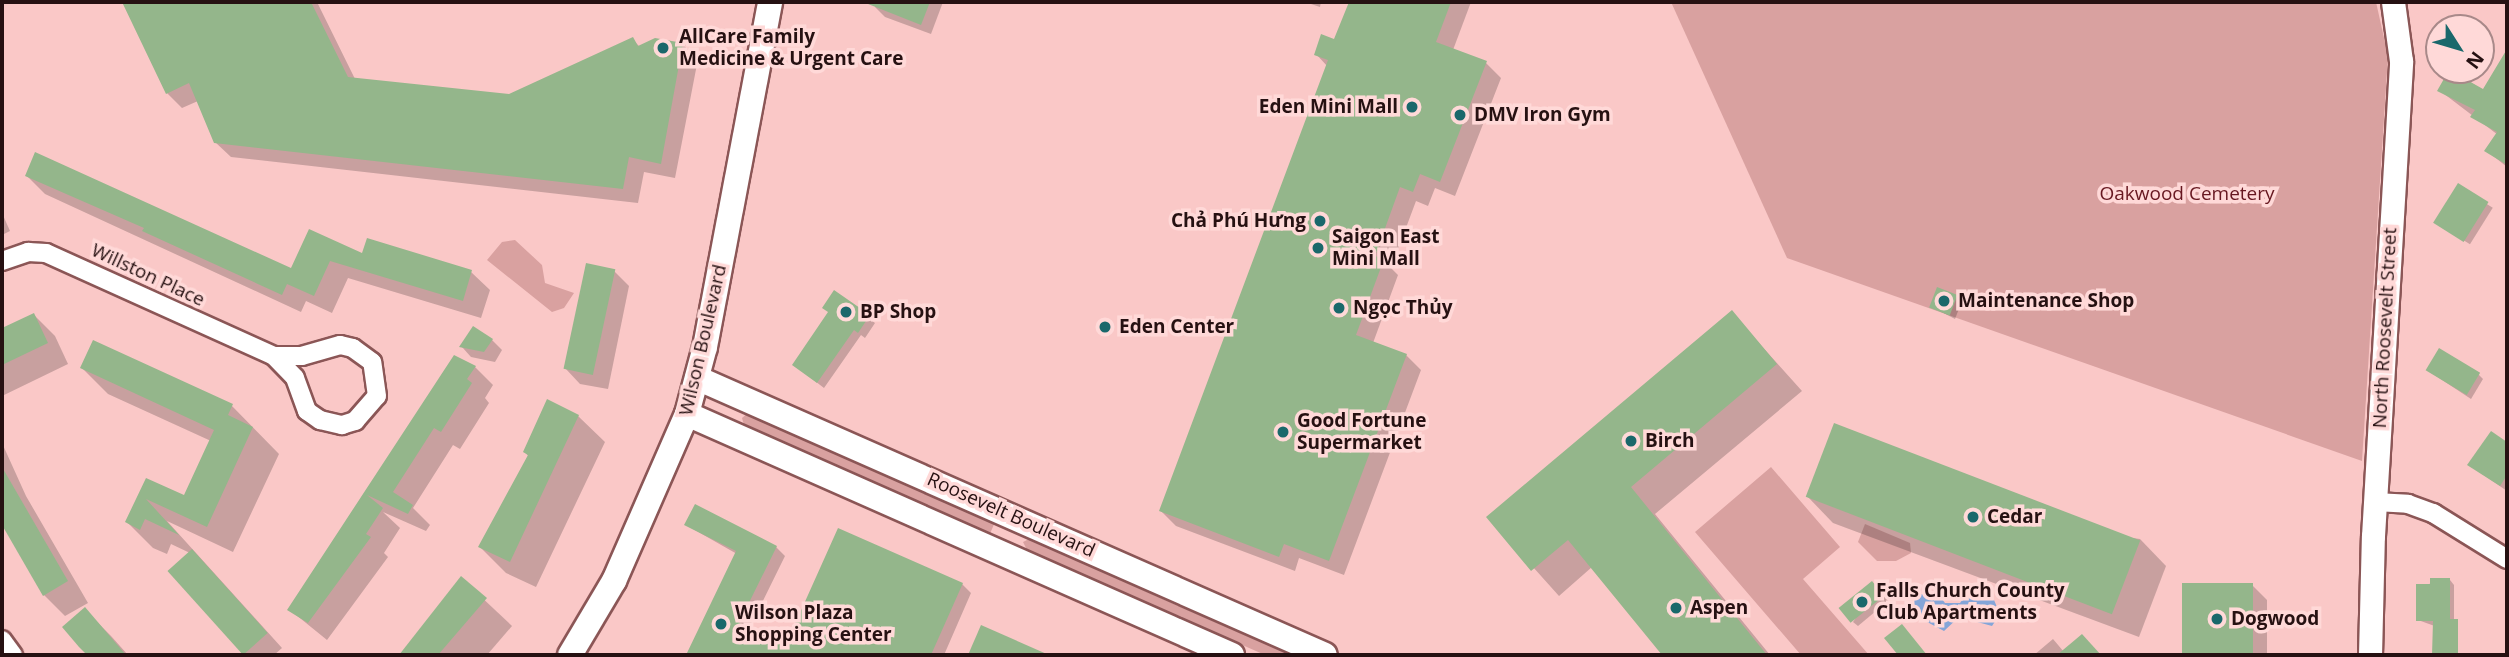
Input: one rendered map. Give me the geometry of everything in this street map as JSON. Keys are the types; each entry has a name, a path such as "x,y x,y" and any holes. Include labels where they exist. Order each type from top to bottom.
{"main road":[{"name":"Wilson Boulevard","path":"570,655 614,581 687,414 697,378 770,2"},
{"name":"Roosevelt Boulevard","path":"697,378 1325,655"},
{"name":"Roosevelt Boulevard","path":"687,414 1232,655"}],"street":[{"name":"North Roosevelt Street","path":"2370,655 2375,502 2401,61 2393,2"},
{"name":"Willston Place","path":"2,261 28,252 46,253 274,356 295,378 307,411 320,420 342,425 355,421 377,396 372,362 353,348 328,346 302,356 274,356"},
{"path":"2375,502 2408,504 2433,513 2507,559"},
{"path":"2,640 13,655"}],"green space":[{"name":"Oakwood Cemetery","path":"1671,2 2376,2 2388,56 2362,461 1787,258"},
{"path":"515,240 542,265 545,283 574,293 564,308 552,312 487,260 502,242"},
{"path":"749,412 995,522 989,536 744,425 742,418"},
{"path":"1771,467 1840,547 1803,579 1869,655 1801,655 1695,532"},
{"path":"1865,524 1910,543 1911,553 1896,561 1877,561 1858,542"},
{"path":"1029,539 1291,655 1265,655 1027,550 1023,542"}],"water":[{"path":"1920,594 1939,595 1945,603 1960,603 1966,595 1994,600 2000,614 1992,626 1959,617 1944,631 1916,616 1914,601"}],"building":[{"path":"122,2 311,2 348,77 509,94 633,37 638,46 655,38 683,43 661,164 629,157 623,189 214,143 189,83 166,94"},
{"path":"863,2 930,2 921,25"},
{"path":"1349,2 1451,2 1436,42 1487,61 1440,182 1420,174 1413,192 1400,187 1375,256 1384,259 1356,335 1407,354 1329,561 1284,544 1279,557 1159,511 1328,60 1314,55 1321,34 1334,39"},
{"path":"2507,49 2507,165 2484,151 2497,132 2470,117 2475,110 2437,91 2441,84 2474,84 2483,89 2486,84 2495,84 2495,69"},
{"path":"35,152 291,268 309,229 362,253 367,238 472,270 463,301 330,261 314,296 287,284 282,295 142,231 144,228 25,176"},
{"path":"2458,183 2489,202 2464,242 2433,223"},
{"path":"586,263 615,269 593,375 564,369"},
{"name":"Maintenance Shop","path":"1937,287 1958,295 1950,315 1929,308"},
{"path":"834,290 870,315 858,333 854,330 817,383 792,365 828,312 822,308"},
{"name":"Birch","path":"1732,310 1777,364 1631,487 1767,655 1662,655 1568,540 1531,571 1486,517"},
{"path":"34,313 48,343 2,365 2,328"},
{"path":"473,326 493,339 484,352 459,347"},
{"path":"93,340 233,404 228,415 253,427 207,527 146,499 179,535 145,519 140,530 125,522 146,478 184,495 214,430 80,368"},
{"path":"2439,348 2480,373 2467,395 2426,370"},
{"path":"454,355 476,366 467,379 472,383 441,432 434,428 393,492 413,505 408,514 367,495 383,508 366,534 371,537 308,623 287,610"},
{"path":"547,399 579,415 510,562 478,547 528,455 523,452"},
{"name":"Cedar","path":"1834,423 2140,541 2112,614 1806,497"},
{"path":"2491,431 2507,442 2507,475 2500,486 2467,465"},
{"path":"2,467 68,581 43,596 2,525"},
{"path":"695,504 777,546 739,623 786,644 838,528 963,583 931,655 686,655 736,551 684,525"},
{"path":"192,549 268,633 243,655 167,571"},
{"path":"461,576 487,598 438,655 399,655"},
{"path":"2430,578 2450,578 2450,619 2458,619 2458,655 2432,655 2433,621 2416,621 2416,584 2430,584"},
{"name":"Falls Church County Club Apartments","path":"1872,581 1884,596 1851,623 1839,608"},
{"name":"Dogwood","path":"2182,583 2253,583 2253,655 2182,655"},
{"path":"85,607 126,655 87,655 79,647 62,627"},
{"name":"Falls Church County Club Apartments","path":"1902,624 1927,655 1898,655 1884,638"},
{"path":"981,625 1049,655 968,655"},
{"path":"2082,634 2101,655 2057,655"}],"place":[{"name":"AllCare Family Medicine & Urgent Care","path":"663,48"},
{"name":"Eden Mini Mall","path":"1412,107"},
{"name":"DMV Iron Gym","path":"1460,115"},
{"name":"Chả Phú Hưng","path":"1320,221"},
{"name":"Saigon East Mini Mall","path":"1318,248"},
{"name":"Maintenance Shop","path":"1944,301"},
{"name":"Ngọc Thủy","path":"1339,308"},
{"name":"BP Shop","path":"846,312"},
{"name":"Eden Center","path":"1105,327"},
{"name":"Good Fortune Supermarket","path":"1283,432"},
{"name":"Birch","path":"1631,441"},
{"name":"Cedar","path":"1973,517"},
{"name":"Falls Church County Club Apartments","path":"1862,602"},
{"name":"Aspen","path":"1676,608"},
{"name":"Dogwood","path":"2217,619"},
{"name":"Wilson Plaza Shopping Center","path":"721,624"}]}
